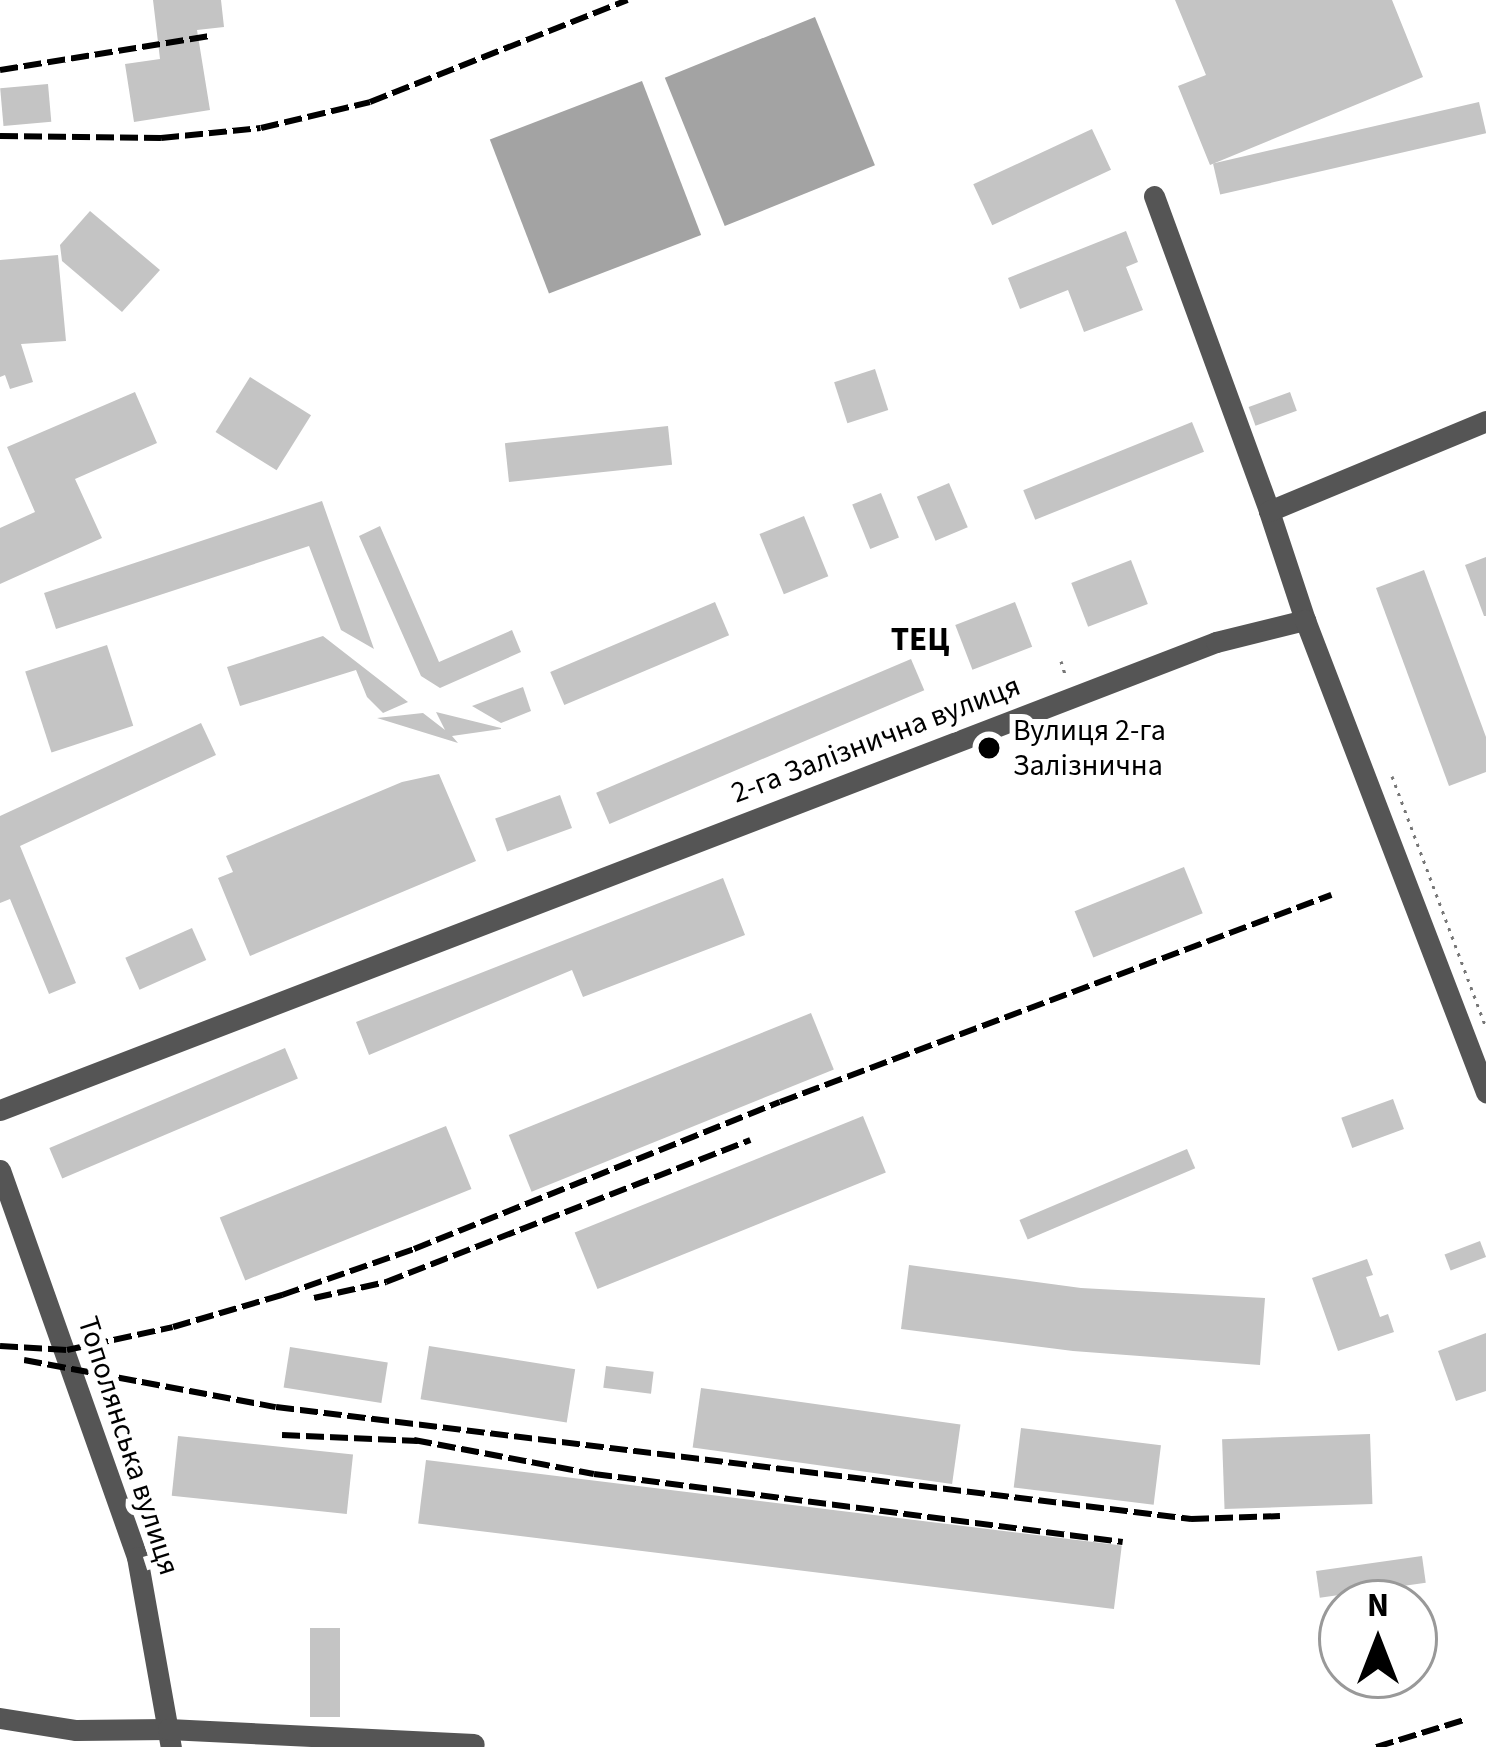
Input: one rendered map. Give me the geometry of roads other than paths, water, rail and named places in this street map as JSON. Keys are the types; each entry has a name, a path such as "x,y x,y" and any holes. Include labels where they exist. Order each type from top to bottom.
{"street":[{"path":"1154,196 1305,620 1486,1092"},
{"path":"1269,511 1486,421"},
{"name":"2-га Залізнична вулиця","path":"0,1110 1216,642 1305,620"},
{"name":"Тополянська вулиця","path":"0,1170 137,1557 169,1738"},
{"path":"0,1718 169,1738 474,1744"}],"railway":[{"path":"0,136 161,138 261,128 370,102 628,0"},
{"path":"0,70 211,36"},
{"path":"0,1346 67,1350 173,1327 282,1295 414,1249 780,1102 1331,895"},
{"path":"314,1298 386,1282 750,1140"},
{"path":"24,1360 276,1407 1191,1519 1280,1516"},
{"path":"282,1435 418,1441"},
{"path":"414,1440 594,1474 1123,1542"},
{"path":"1376,1747 1467,1719"}],"place":[{"name":"Вулиця 2-га Залізнична","path":"989,748"}],"district":[{"name":"ТЕЦ","path":"920,640"}]}
